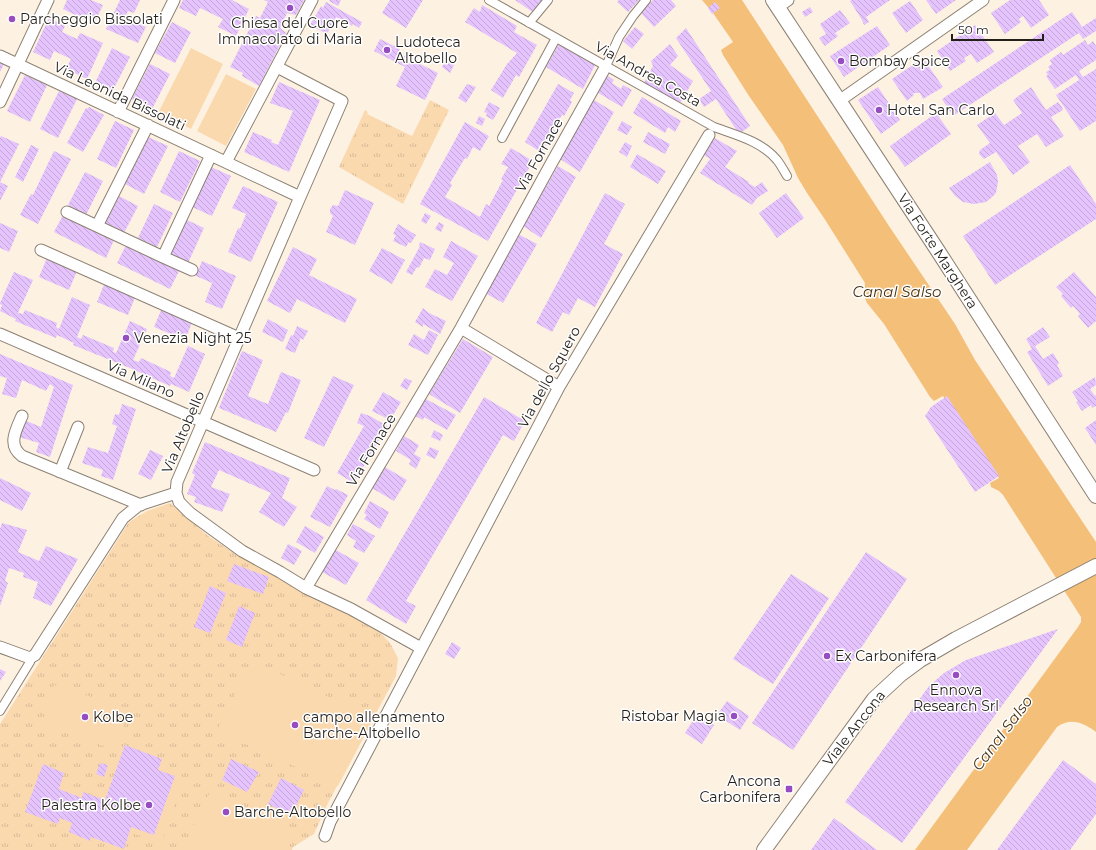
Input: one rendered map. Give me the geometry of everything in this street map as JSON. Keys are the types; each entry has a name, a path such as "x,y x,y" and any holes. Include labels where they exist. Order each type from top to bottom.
{"street":[{"path":"0,102 48,0"},
{"path":"118,112 174,0"},
{"path":"226,162 312,0"},
{"name":"Via Andrea Costa","path":"489,0 606,66 712,131 750,141 764,148 777,160 787,176"},
{"path":"529,23 548,0"},
{"name":"Via Fornace","path":"306,588 461,328 606,66 619,37 632,16 646,0"},
{"path":"839,101 983,0"},
{"name":"Via Forte Marghera","path":"780,2 839,101 1096,496"},
{"path":"502,138 556,38"},
{"name":"Via Leonida Bissolati","path":"0,56 300,197"},
{"name":"Via Altobello","path":"277,67 342,101 178,482 176,493 179,502 190,513 216,534 242,551 306,588 351,610 421,648"},
{"path":"98,226 148,125"},
{"name":"Via dello Squero","path":"421,648 559,386 712,131"},
{"path":"163,257 211,155"},
{"path":"67,212 192,270"},
{"path":"41,250 239,338"},
{"path":"461,328 559,386"},
{"name":"Via Milano","path":"0,334 314,470"},
{"path":"22,416 13,445 16,452 22,456 141,505"},
{"path":"60,472 78,428"},
{"path":"0,711 30,662 30,658 35,655 123,518 141,505 176,493"},
{"name":"Viale Ancona","path":"764,850 856,721 874,699 901,674 937,649 1096,566"},
{"path":"0,647 30,658"},
{"path":"325,836 330,822 421,648"}],"green space":[{"path":"191,48 223,64 191,129 158,113"},
{"path":"226,74 256,89 226,146 197,131"},
{"path":"430,100 449,110 403,204 339,167 365,110 368,112 367,114 412,136"},
{"path":"170,503 207,535 235,554 377,629 390,643 398,658 396,676 328,803 314,834 293,847 292,850 0,850 0,724 129,522 147,511"},
{"name":"campo allenamento Barche-Altobello","path":"252,661 374,718 338,786 217,731"},
{"name":"Kolbe","path":"54,685 129,709 116,750 41,725"},
{"name":"Palestra Kolbe","path":"137,766 182,782 161,843 115,827"},
{"name":"Barche-Altobello","path":"210,792 293,831 285,850 182,850"}],"water":[{"name":"Canal Salso","path":"702,0 742,0 889,226 955,324 975,360 1096,542 1096,732 1077,722 1067,722 1057,727 967,850 915,850 1078,627 1081,622 1081,617 1003,495 991,487 990,483 999,478 943,396 934,401 930,397 884,324 867,303 864,296 865,283 798,178 783,145 723,55 721,50 733,42"}],"building":[{"path":"67,0 91,0 103,5 94,24 63,9"},
{"path":"120,0 140,0 134,13 128,11 125,17 146,27 138,43 106,29"},
{"path":"183,0 232,0 249,9 236,36 218,27 223,19 200,8 196,16 179,8"},
{"path":"264,0 304,0 296,15 287,13 280,28 286,33 259,86 242,76 243,73 230,67 256,16 260,18 268,2"},
{"path":"341,0 338,6 329,1"},
{"path":"390,0 423,0 406,28 382,13"},
{"path":"515,0 543,0 534,13"},
{"path":"619,0 639,0 628,12 617,2"},
{"path":"653,0 671,0 676,6 654,27 640,12"},
{"path":"890,0 866,17 869,22 864,25 850,1"},
{"path":"926,0 956,0 936,14"},
{"path":"1010,0 1039,0 1049,15 1031,28 1023,16 1019,19 1021,22 1005,34 991,13"},
{"path":"910,1 923,20 906,33 892,13"},
{"path":"326,2 362,22 359,28 353,24 352,26 336,17 327,34 310,25 321,6 323,8"},
{"path":"715,2 720,8 712,14 708,8"},
{"path":"482,5 517,26 514,32 537,45 519,77 516,75 503,98 491,90 507,64 517,53 465,22 474,8 480,12"},
{"path":"810,7 813,12 805,17 802,12"},
{"path":"840,10 850,23 835,33 838,36 825,46 819,38 826,34 820,24"},
{"path":"1072,12 1082,27 1096,18 1096,31 1083,39 1079,33 953,116 942,99"},
{"path":"49,18 65,26 62,32 77,39 80,33 103,43 87,79 66,69 71,59 54,51 50,60 33,52"},
{"path":"172,22 191,32 175,63 155,53"},
{"path":"975,25 994,52 977,63 971,54 964,58 966,61 950,71 937,51"},
{"path":"877,26 890,45 844,77 830,56"},
{"path":"635,27 644,34 632,49 623,41"},
{"path":"686,28 750,126 739,134 716,99 704,107 699,99 711,91 676,38"},
{"path":"380,39 400,49 398,53 438,73 425,100 396,86 405,67 374,51"},
{"path":"1085,40 1088,45 1093,41 1096,46 1096,60 1079,71 1083,77 1096,69 1096,121 1080,131 1056,95 1079,80 1076,75 1055,89 1046,76 1048,75 1046,72 1050,70 1048,67 1052,64 1050,60 1061,52 1063,55"},
{"path":"559,44 595,65 583,89 546,67"},
{"path":"670,44 678,56 670,65 693,81 679,105 643,85 653,66 651,61"},
{"path":"112,48 130,57 112,92 95,83"},
{"path":"923,58 943,87 923,99 920,93 913,93 914,95 907,101 892,79"},
{"path":"445,60 454,65 450,73 442,67"},
{"path":"0,62 4,64 0,72"},
{"path":"150,64 170,74 152,109 132,99"},
{"path":"605,74 614,80 612,83 621,89 623,85 632,90 622,107 595,91"},
{"path":"25,75 47,85 30,122 7,111"},
{"path":"279,82 320,100 289,172 244,152 253,132 272,140 271,142 278,145 293,111 270,103"},
{"path":"467,84 476,87 466,103 458,98"},
{"path":"558,84 574,93 570,100 572,102 564,116 562,115 553,129 556,131 548,145 546,144 542,153 525,142"},
{"name":"Hotel San Carlo","path":"878,87 900,120 881,134 858,100"},
{"path":"1031,87 1046,110 1058,102 1062,107 1063,110 1051,117 1064,136 1046,147 1037,134 1018,146 1030,162 1013,175 996,152 984,159 979,154 980,150 990,143 977,125 995,113 1004,125 1022,113 1013,100"},
{"path":"59,91 77,99 58,138 40,129"},
{"path":"642,97 681,121 675,132 668,127 665,133 633,113"},
{"path":"594,100 614,112 580,172 560,159"},
{"path":"489,102 500,108 493,120 486,116 487,113 484,112"},
{"path":"89,107 104,115 83,152 67,143 86,108 87,109"},
{"path":"936,113 951,134 905,167 890,146"},
{"path":"479,116 485,119 482,126 476,123"},
{"path":"115,121 134,130 116,168 97,159"},
{"path":"622,121 632,127 627,135 617,130"},
{"path":"465,122 489,136 480,151 473,147 467,159 465,158 450,183 452,185 445,197 480,217 486,204 489,206 503,180 501,179 508,167 501,164 511,148 533,161 488,241 420,204"},
{"path":"648,132 670,144 665,154 643,142"},
{"path":"1,136 19,144 0,182 0,138"},
{"path":"148,137 168,146 144,194 125,184"},
{"path":"713,137 737,151 725,167 755,187 762,182 768,191 757,198 752,205 700,173 710,159 701,153"},
{"path":"625,142 632,146 627,157 619,152"},
{"path":"31,145 39,149 23,182 15,177"},
{"path":"54,151 71,159 38,224 20,215 31,194 33,195"},
{"path":"179,151 200,161 180,202 160,192"},
{"path":"637,154 666,171 658,184 630,167"},
{"path":"990,162 997,175 998,182 996,193 991,198 986,202 974,204 963,202 955,196 949,188"},
{"path":"1070,165 1096,204 1096,219 995,285 963,236"},
{"path":"558,166 576,177 541,238 523,226"},
{"path":"211,167 231,176 212,216 192,207"},
{"path":"85,172 103,181 86,215 68,205"},
{"path":"0,182 8,186 0,201"},
{"path":"243,186 278,202 251,262 228,252 238,228 240,229 246,214 232,208"},
{"path":"345,190 374,203 355,245 326,232 333,216 330,213 330,209 333,205 338,206"},
{"path":"605,193 625,204 604,244 623,254 595,307 578,298 569,315 563,312 552,332 536,323"},
{"path":"786,193 804,218 777,238 759,213"},
{"path":"119,196 138,206 124,233 105,224"},
{"path":"154,204 173,213 157,247 138,238"},
{"path":"425,213 431,216 426,224 421,221"},
{"path":"63,215 114,240 106,258 54,232"},
{"path":"185,219 204,228 188,263 169,254"},
{"path":"439,222 444,225 441,232 435,229"},
{"path":"0,223 18,231 9,252 0,248"},
{"path":"398,224 416,235 411,243 409,242 406,247 393,241 396,235 393,234"},
{"path":"518,234 537,244 503,303 485,293"},
{"path":"451,241 478,256 452,301 425,287 435,269 447,275 454,263 443,257"},
{"path":"420,242 435,249 430,260 424,258 419,268 417,267 412,275 406,272 420,246"},
{"path":"126,245 179,271 170,289 117,263"},
{"path":"293,247 317,259 309,275 357,299 345,323 297,299 290,313 267,301"},
{"path":"382,248 405,260 392,284 369,271"},
{"path":"47,258 77,271 69,290 39,277"},
{"path":"202,261 236,276 222,309 205,302 212,283 196,276"},
{"path":"14,272 33,280 18,313 23,314 25,310 57,323 56,327 59,329 72,297 90,305 77,337 81,339 83,335 114,348 113,352 116,353 130,321 147,329 133,360 139,362 141,358 171,372 170,376 174,378 188,346 205,354 189,392 171,384 170,386 73,345 74,343 57,335 56,338 15,321 16,319 0,311 2,305 0,303"},
{"path":"1074,272 1096,297 1096,321 1088,328 1078,316 1080,314 1073,306 1071,308 1061,296 1063,294 1056,287"},
{"path":"105,282 136,295 128,315 97,302"},
{"path":"162,308 193,320 185,340 154,327"},
{"path":"423,308 429,313 446,321 440,334 423,324 423,327 415,322"},
{"path":"268,319 288,330 283,342 262,332"},
{"path":"297,326 308,331 303,340 301,338 295,353 285,349"},
{"path":"1043,327 1050,337 1035,346 1043,359 1053,353 1059,363 1057,365 1063,376 1048,386 1027,352 1032,349 1026,339"},
{"path":"429,330 438,335 428,355 408,345 414,334 424,340"},
{"path":"463,339 493,357 460,413 429,394"},
{"path":"242,351 263,360 248,396 268,404 281,372 301,380 288,413 286,412 276,432 219,408"},
{"path":"0,354 73,385 50,457 36,452 39,443 19,437 24,420 41,427 54,387 50,384 46,391 22,380 16,398 2,394 7,378 0,376"},
{"path":"333,376 354,385 324,447 304,438"},
{"path":"1095,377 1096,385 1090,389 1095,396 1096,395 1096,406 1092,408 1091,405 1082,411 1072,392"},
{"path":"405,378 412,381 407,390 400,386"},
{"path":"383,392 401,402 390,420 372,411"},
{"path":"947,396 999,476 975,492 925,416 931,407"},
{"path":"484,397 525,421 514,441 503,435 406,601 416,606 406,624 366,600"},
{"path":"424,398 456,415 447,430 424,417 423,420 415,416"},
{"path":"122,404 136,409 113,480 101,476 103,470 82,463 88,447 108,453 117,426 112,424 115,414 119,415"},
{"path":"361,413 370,416 387,426 354,483 337,473 364,426 357,423"},
{"path":"1096,420 1096,445 1085,428"},
{"path":"434,430 443,435 440,441 431,437"},
{"path":"404,436 419,445 414,454 421,458 416,469 409,464 411,460 396,451"},
{"path":"205,442 290,478 282,498 297,507 284,527 259,512 271,493 219,470 211,487 230,494 222,512 194,502 196,497 187,494 195,475 192,473"},
{"path":"430,447 439,451 435,459 426,455"},
{"path":"150,450 163,456 151,480 138,474"},
{"path":"383,466 407,480 394,501 370,487"},
{"path":"0,478 31,493 22,511 0,500"},
{"path":"327,486 348,495 330,527 310,517"},
{"path":"370,501 389,512 380,529 364,519 367,515 364,513"},
{"path":"2,523 27,530 18,552 39,561 46,546 78,559 51,606 33,598 38,582 23,577 24,573 9,568 5,581 8,583 0,606 0,529"},
{"path":"353,524 375,536 364,553 353,547 356,541 347,535"},
{"path":"305,526 324,537 315,553 296,542"},
{"path":"288,544 302,551 294,565 281,558"},
{"path":"336,550 359,563 346,585 322,572"},
{"name":"Ex Carbonifera","path":"866,552 907,579 793,750 752,723"},
{"path":"234,564 269,577 263,594 227,581"},
{"name":"Ex Carbonifera","path":"791,574 829,598 773,684 733,659"},
{"path":"210,586 226,593 210,633 194,627"},
{"path":"239,606 255,613 242,647 226,640"},
{"path":"1058,629 902,843 845,802 929,686 944,673 966,660"},
{"path":"452,642 461,648 454,659 445,654"},
{"path":"0,669 6,672 0,681"},
{"path":"727,701 749,716 740,730 717,715"},
{"path":"697,714 714,725 702,744 685,733"},
{"path":"125,745 162,759 158,770 175,776 154,835 131,827 124,849 91,837 90,841 69,832 72,823 60,818 58,824 25,812 43,764 64,773 59,789 82,798 83,792 105,800"},
{"path":"231,759 259,772 247,792 222,780"},
{"path":"1063,760 1096,784 1096,814 1070,850 997,850"},
{"path":"100,763 108,765 104,777 96,774"},
{"path":"281,778 304,790 291,816 268,804"},
{"path":"834,818 877,850 811,850"}],"place":[{"name":"Chiesa del Cuore Immacolato di Maria","path":"290,8"},
{"name":"Parcheggio Bissolati","path":"12,19"},
{"name":"Ludoteca Altobello","path":"387,50"},
{"name":"Bombay Spice","path":"841,61"},
{"name":"Hotel San Carlo","path":"879,110"},
{"name":"Venezia Night 25","path":"126,338"},
{"name":"Ex Carbonifera","path":"827,656"},
{"name":"Ennova Research Srl","path":"956,675"},
{"name":"Ristobar Magia","path":"734,716"},
{"name":"Kolbe","path":"85,717"},
{"name":"campo allenamento Barche-Altobello","path":"295,725"},
{"name":"Ancona Carbonifera","path":"789,789"},
{"name":"Palestra Kolbe","path":"149,805"},
{"name":"Barche-Altobello","path":"226,812"}]}
